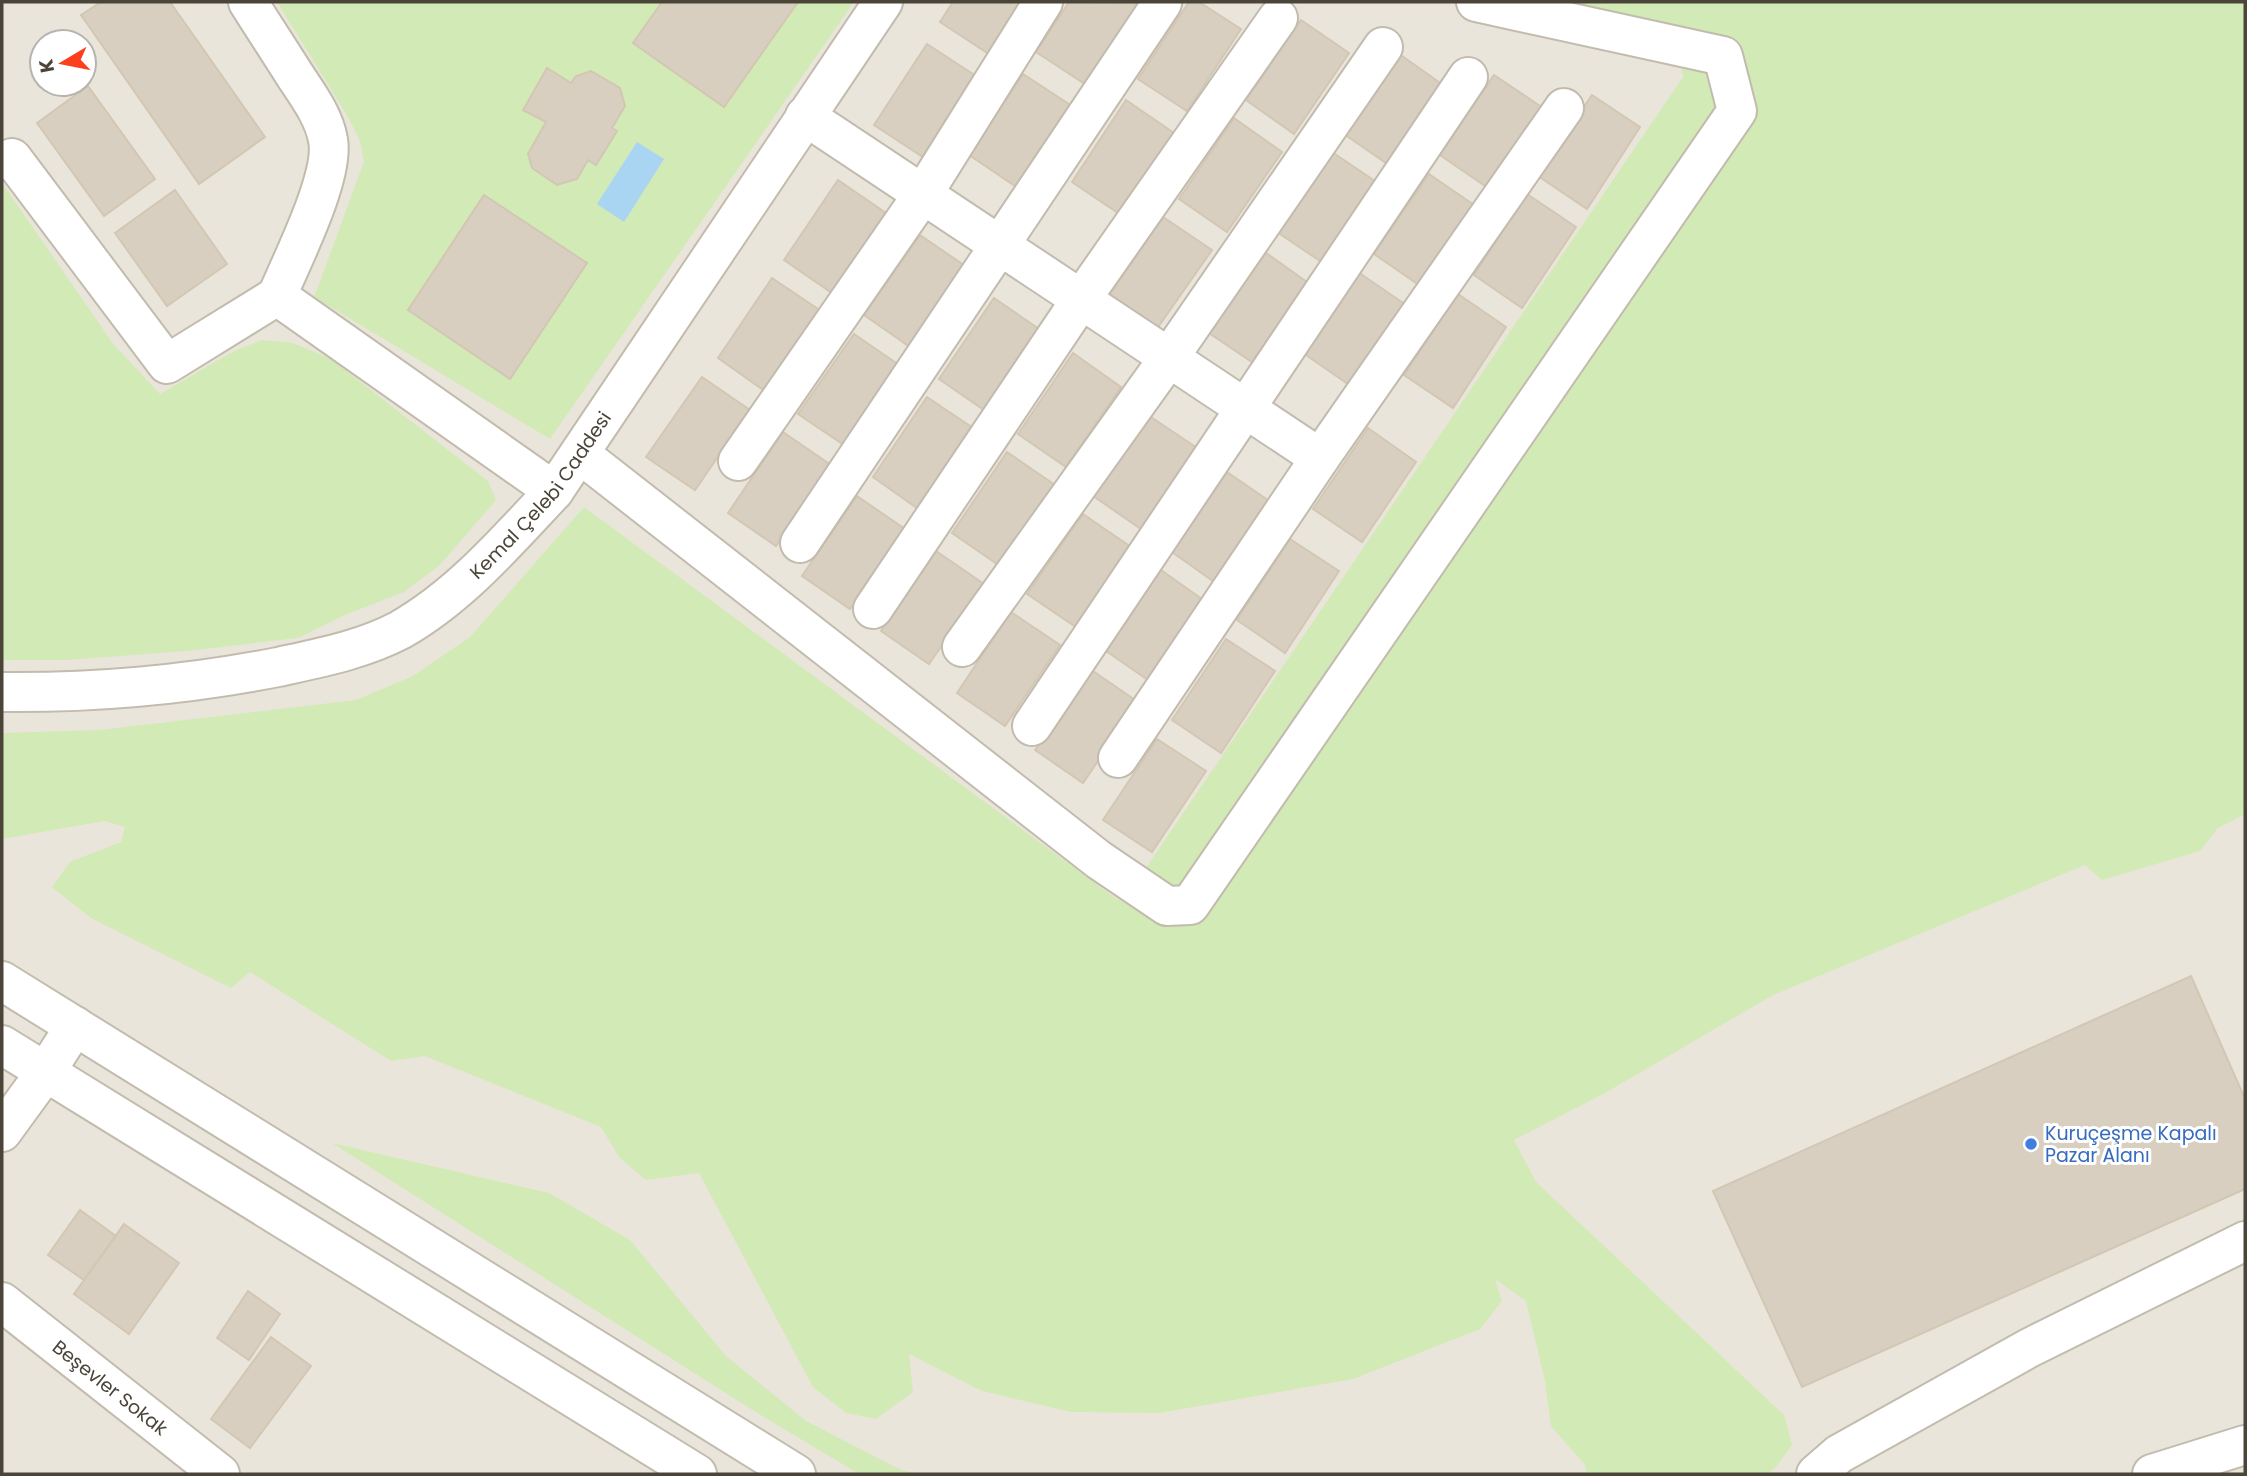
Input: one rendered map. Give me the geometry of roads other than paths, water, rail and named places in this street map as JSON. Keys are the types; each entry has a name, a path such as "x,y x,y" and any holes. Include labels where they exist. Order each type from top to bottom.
{"street":[{"path":"12,158 167,364 277,296 320,194 328,164 328,141 312,101 248,2"},
{"name":"Kemal Çelebi Caddesi","path":"2,692 65,693 216,679 316,659 363,646 400,629 439,604 489,560 554,491 883,2"},
{"path":"738,461 923,194 1043,2"},
{"path":"580,454 1098,860 1167,906 1190,905 1737,111 1723,56 1476,2"},
{"path":"800,542 1162,3"},
{"path":"873,609 1082,298 1278,18"},
{"path":"962,647 1168,359 1382,47"},
{"path":"1032,726 1468,76"},
{"path":"1118,758 1320,458 1564,108"},
{"path":"805,116 1320,458"},
{"path":"277,296 554,491"},
{"path":"2,981 796,1474"},
{"path":"2,1132 75,1026"},
{"path":"2,1045 697,1474"},
{"path":"1816,1474 1839,1454 2029,1348 2245,1241"},
{"name":"Beşevler Sokak","path":"2,1302 220,1474"},
{"path":"2152,1474 2245,1445"}],"water":[{"path":"637,142 664,159 624,222 597,204"}],"place":[{"name":"Kuruçeşme Kapalı Pazar Alanı","path":"2031,1144"}]}
